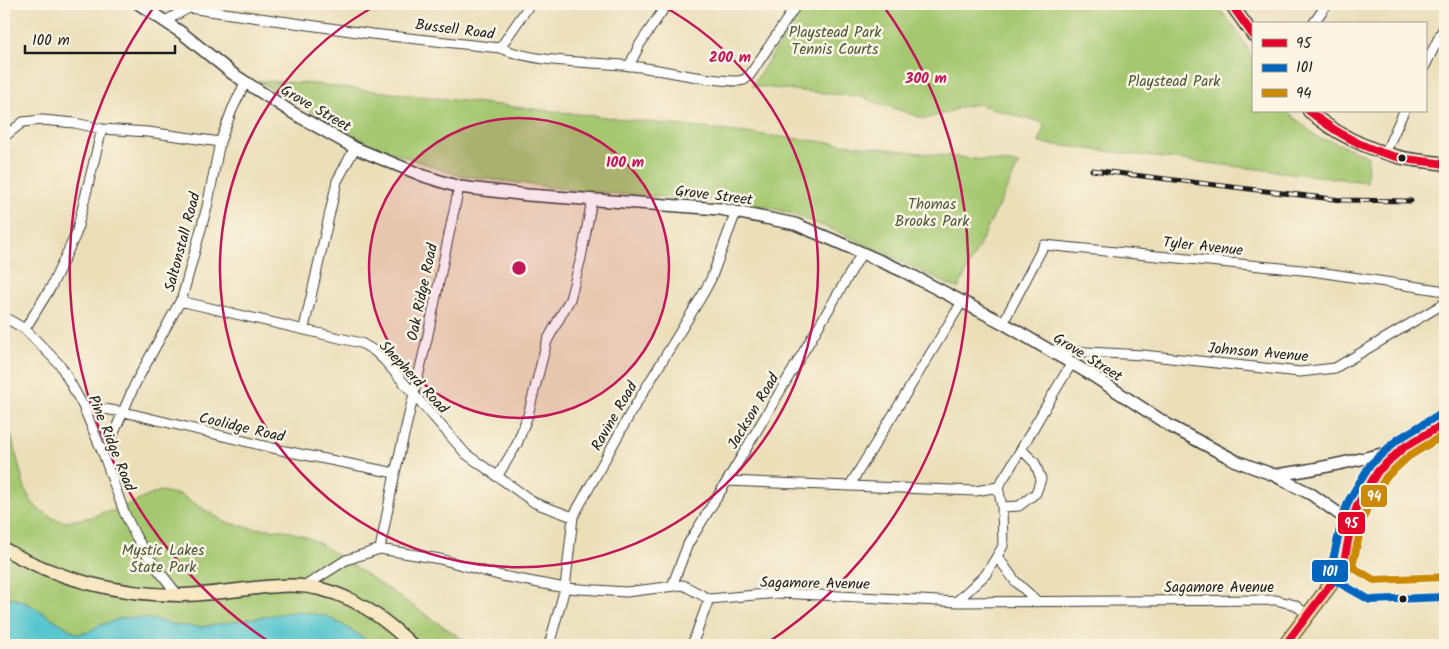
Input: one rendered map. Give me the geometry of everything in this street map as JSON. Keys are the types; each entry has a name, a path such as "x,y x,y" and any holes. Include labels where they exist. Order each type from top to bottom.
{"main road":[{"path":"1231,4 1252,34"},
{"path":"1310,112 1345,137 1400,158 1445,164"},
{"path":"1285,645 1340,572 1352,520 1358,504 1378,471 1404,448 1445,424"},
{"path":"4,549 54,572 105,588 133,593 178,595 280,586 305,586 336,593 354,600 387,623 412,645"},
{"path":"1340,572 1372,590 1445,587"}],"street":[{"name":"Grove Street","path":"139,4 165,20 245,83 293,113 355,148 424,176 458,187 592,200 701,206 795,224 934,286 1004,323 1072,363 1201,444 1236,461 1274,475 1311,494 1342,516 1352,520"},
{"path":"500,48 530,4"},
{"path":"629,66 640,44 667,4"},
{"name":"Bussell Road","path":"165,20 188,8 372,34 500,48 508,52 546,59 629,66 731,82 744,80 750,75 797,4"},
{"path":"1314,22 1326,4"},
{"path":"1426,64 1445,25"},
{"name":"Saltonstall Road","path":"104,456 135,384 180,301 193,262 207,207 220,142 245,83"},
{"path":"1385,152 1404,112"},
{"path":"4,137 23,122 42,120 75,123 102,129 148,132 220,142"},
{"path":"26,329 51,287 76,234 102,129"},
{"path":"304,328 337,182 355,148"},
{"name":"Oak Ridge Road","path":"380,549 395,473 427,339 458,187"},
{"path":"497,477 517,444 528,416 546,341 570,300 581,258 592,200"},
{"name":"Ravine Road","path":"549,645 565,588 573,516 616,439 703,294 711,279 736,212"},
{"name":"Tyler Avenue","path":"1004,323 1044,245 1312,271 1445,291"},
{"name":"Jackson Road","path":"672,586 688,544 862,253"},
{"name":"Shepherd Road","path":"180,301 304,328 367,346 384,360 466,454 535,503 573,516"},
{"path":"850,485 962,302"},
{"name":"Johnson Avenue","path":"1050,350 1142,355 1300,372 1326,369 1334,368 1445,303"},
{"name":"Pine Ridge Road","path":"4,316 26,329 61,366 83,406 104,456 124,512 135,535 149,558 178,595"},
{"path":"956,602 986,574 1003,546 1002,507 998,487 1022,450 1046,404 1072,363"},
{"name":"Coolidge Road","path":"83,406 124,412 285,452 395,473"},
{"name":"Grove Street","path":"1274,475 1301,472 1404,448"},
{"path":"1002,507 1019,506 1036,493 1041,479 1035,463 1022,450"},
{"path":"727,481 976,491 998,487"},
{"path":"305,586 346,560 380,549 440,559 502,576 565,588 626,592 683,585 709,599 692,645"},
{"path":"997,556 1015,581 1038,602"},
{"name":"Sagamore Avenue","path":"709,599 779,593 956,602 1276,600 1295,605 1308,615"}],"green space":[{"name":"Playstead Park","path":"805,4 1215,4 1233,25 1252,56 1252,112 1287,112 1321,140 1329,140 1367,156 1367,182 1039,143 1044,126 1042,122 978,104 961,107 925,119 861,97 752,86"},
{"name":"Thomas Brooks Park","path":"258,81 304,83 1019,164 958,289 844,234 786,212 763,206 714,200 587,192 457,175 371,145"},
{"name":"Mystic Lakes State Park","path":"4,415 25,489 37,508 53,518 65,522 92,517 103,512 113,511 160,491 181,495 225,522 251,528 284,530 307,537 321,544 471,645 373,645 326,616 260,617 243,622 201,627 174,625 163,621 142,618 122,618 98,626 88,632 77,634 29,604 4,595"}],"water":[{"path":"4,595 29,604 77,634 88,632 98,626 122,618 142,618 163,621 174,625 201,627 298,611 326,616 373,645 4,645"}],"railway":[{"path":"1092,170 1341,200 1411,201"}],"transit line":[{"name":"95","path":"1231,4 1252,34"},
{"name":"95","path":"1310,112 1331,127 1367,147 1406,159 1445,164"},
{"name":"101","path":"1440,414 1397,440 1370,465 1349,500 1343,516 1330,573 1334,580 1370,600 1445,597"},
{"name":"95","path":"1285,645 1340,572 1352,520 1358,504 1378,471 1403,448 1445,423"},
{"name":"94","path":"1445,434 1409,456 1386,477 1367,508 1352,567 1374,580 1445,577"}],"park label":[{"name":"Playstead Park Tennis Courts","path":"835,40"}]}
